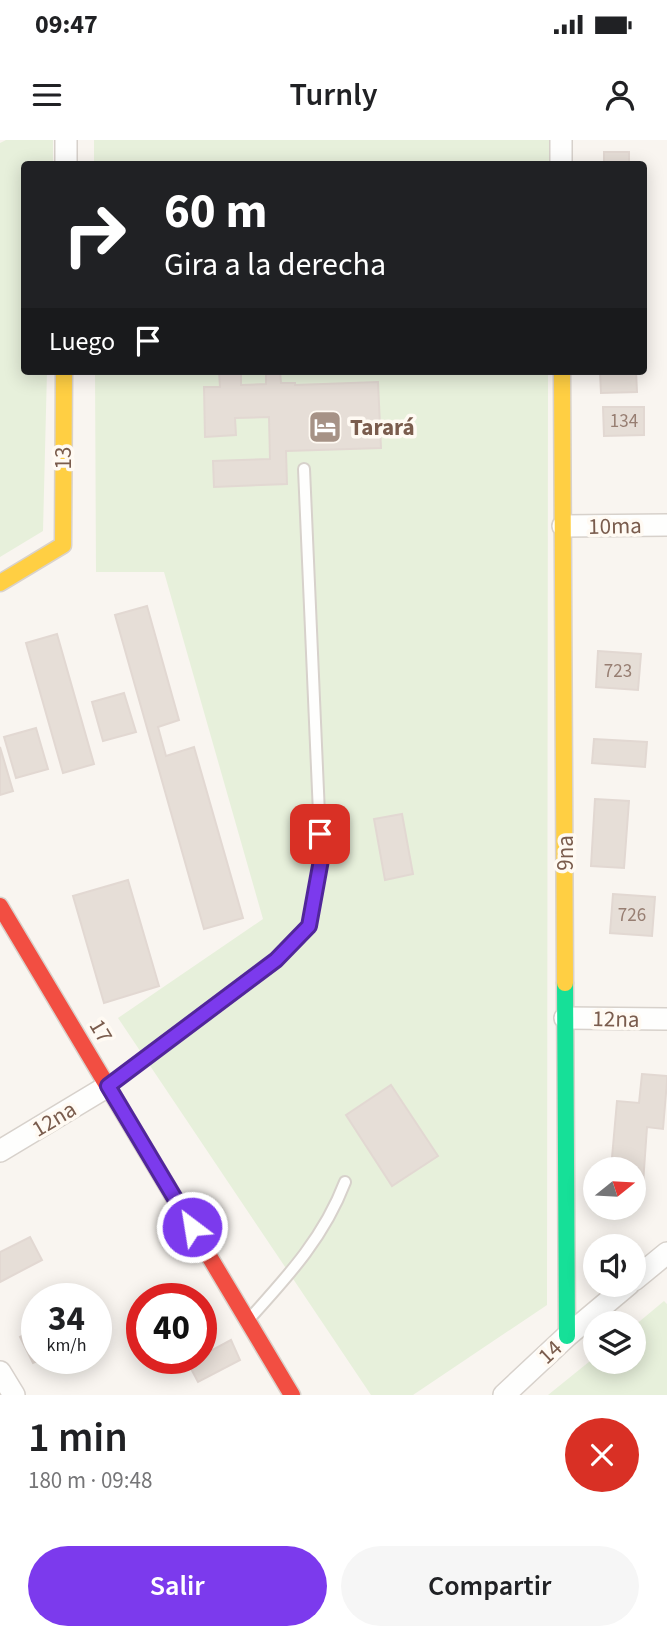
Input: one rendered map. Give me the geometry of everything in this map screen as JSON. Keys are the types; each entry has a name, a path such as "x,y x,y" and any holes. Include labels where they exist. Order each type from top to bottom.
{"street":[{"path":"66,140 66,161"},
{"path":"561,140 561,161"},
{"name":"13","path":"0,583 63,545 64,375"},
{"name":"9na","path":"562,375 567,1336"},
{"name":"10ma","path":"563,526 667,525"},
{"name":"17","path":"0,906 292,1395"},
{"name":"12na","path":"565,1018 667,1019"},
{"name":"12na","path":"0,1151 108,1086"},
{"path":"646,1270 667,1252"},
{"name":"14","path":"504,1395 614,1297"},
{"path":"0,1372 14,1395"}],"lane":[{"path":"108,1086 276,960 309,926 321,860 304,469"},
{"path":"248,1320 299,1264 334,1212 345,1182"}],"green space":[{"path":"6,140 53,140 53,161 21,161 21,375 47,375 43,531 0,557 0,143"},
{"path":"94,140 549,140 549,161 94,161"},
{"path":"95,375 548,375 547,1305 413,1395 371,1395 118,1018 263,919 164,572 96,572"},
{"path":"664,1301 667,1304 667,1395 548,1395 583,1367 583,1374 646,1374 646,1316"}],"building":[{"path":"604,152 629,152 629,161 604,161"},
{"name":"Tarará","path":"219,375 241,375 241,385 266,384 266,375 280,375 281,383 295,385 378,382 381,448 286,451 287,484 214,487 213,461 270,459 269,417 235,418 236,435 205,437 204,387 220,387"},
{"path":"600,375 636,375 637,392 601,393"},
{"path":"603,407 644,407 644,435 604,436"},
{"path":"147,606 179,720 158,727 166,756 194,747 243,918 204,929 115,615"},
{"path":"57,634 94,764 63,773 26,643"},
{"path":"598,651 641,654 638,690 596,687"},
{"path":"124,693 136,732 103,741 92,702"},
{"path":"36,728 48,769 16,778 4,737"},
{"path":"594,739 647,742 645,767 592,763"},
{"path":"0,747 13,791 0,795"},
{"path":"595,799 629,801 624,868 591,866"},
{"path":"402,814 413,874 385,880 374,819"},
{"path":"128,880 159,986 104,1003 73,896"},
{"path":"613,894 655,897 652,936 610,933"},
{"path":"642,1074 667,1076 663,1129 647,1127 645,1157 612,1157 617,1101 639,1103"},
{"path":"391,1085 438,1156 392,1186 346,1115"},
{"path":"30,1237 42,1260 0,1282 0,1252"},
{"path":"231,1340 240,1360 217,1372 217,1347"},
{"path":"194,1374 213,1374 198,1382"}],"traffic: fast":[{"path":"565,983 567,1336"}],"traffic: slow":[{"path":"0,583 63,545 64,375"},
{"path":"562,375 565,983"}],"traffic: jam":[{"path":"0,906 292,1395"}],"place":[{"name":"Tarará","path":"325,427"}],"route":[{"path":"192,1227 108,1086 276,960 309,926 321,860 320,834"}]}
